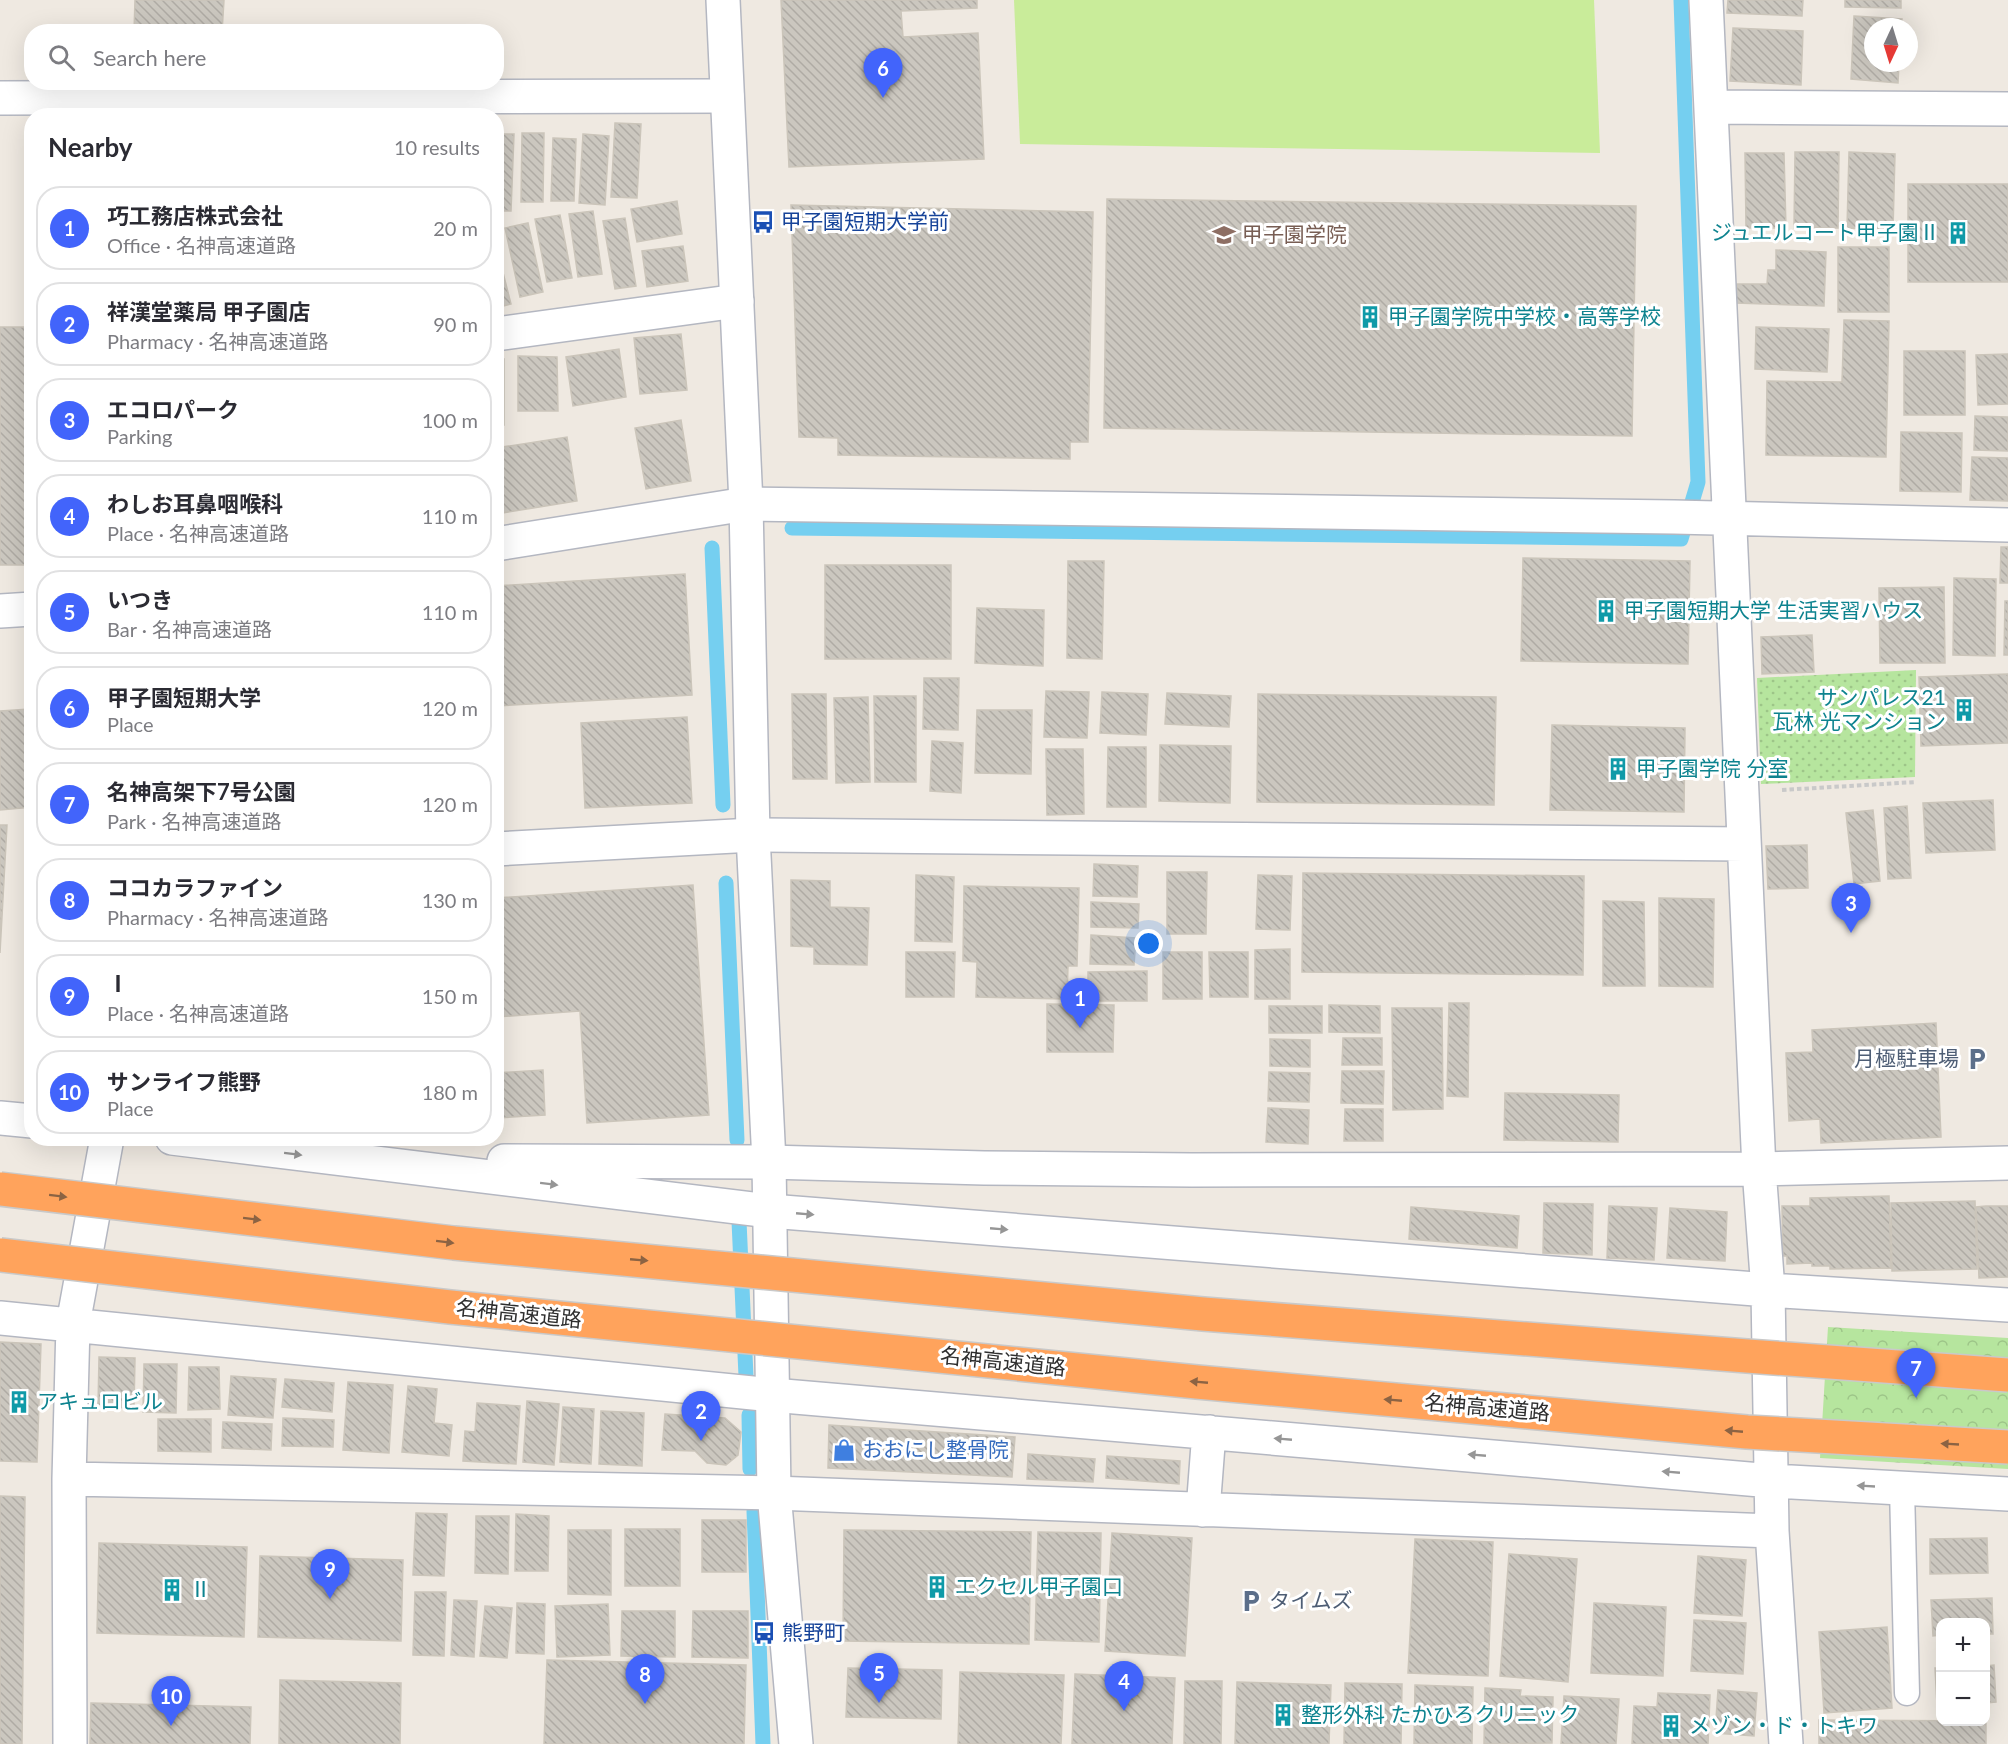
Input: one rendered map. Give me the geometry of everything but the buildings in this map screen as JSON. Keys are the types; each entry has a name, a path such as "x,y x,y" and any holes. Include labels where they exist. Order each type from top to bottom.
{"highway":[{"path":"0,1189 454,1243 1203,1314 2008,1375"},
{"name":"名神高速道路","path":"0,1255 450,1307 1197,1382 1747,1432 2008,1447"}],"street":[{"path":"723,0 746,504 753,835 769,1162 774,1493 796,1744"},
{"path":"1706,0 1712,107 1703,517 1742,792 1759,1169 1768,1290 1772,1532 1786,1744"},
{"path":"0,98 727,96"},
{"path":"1712,107 2008,109"},
{"path":"504,333 737,301"},
{"path":"504,543 746,504 1703,517 2008,525"},
{"path":"0,611 24,610"},
{"path":"504,849 753,835 1744,844"},
{"path":"0,1118 24,1120"},
{"path":"70,1744 69,1479 73,1324 105,1146"},
{"path":"233,1146 770,1211 1768,1290 2008,1305"},
{"path":"341,1160 769,1162 984,1168 1192,1170 1759,1169 2008,1162"},
{"path":"0,1318 772,1395 1772,1480 2008,1494"},
{"path":"1203,1510 1209,1432"},
{"path":"69,1479 774,1493 1772,1532"}],"lane":[{"path":"1902,1488 1907,1693"}],"path":[{"path":"1742,792 1916,782"}],"green space":[{"path":"1014,0 1594,0 1600,153 1020,144"},
{"path":"1916,670 1915,777 1761,784 1757,678"},
{"path":"1828,1327 2008,1338 2008,1469 1820,1458"}],"waterway":[{"path":"792,528 1681,539 1698,482 1681,0"},
{"path":"712,548 723,805"},
{"path":"726,883 737,1140"},
{"path":"739,1221 746,1376"},
{"path":"749,1415 750,1469"},
{"path":"754,1511 763,1744"}],"place":[{"name":"甲子園短期大学","path":"883,98"},
{"name":"甲子園短期大学前","path":"763,222"},
{"name":"ジュエルコート甲子園Ⅱ","path":"1958,233"},
{"name":"甲子園学院","path":"1224,235"},
{"name":"甲子園学院中学校・高等学校","path":"1370,317"},
{"name":"甲子園短期大学 生活実習ハウス","path":"1606,611"},
{"name":"サンパレス21 瓦林 光マンション","path":"1964,710"},
{"name":"甲子園学院 分室","path":"1618,769"},
{"name":"エコロパーク","path":"1851,933"},
{"name":"巧工務店株式会社","path":"1080,1028"},
{"name":"月極駐車場","path":"1977,1059"},
{"name":"名神高架下7号公園","path":"1916,1398"},
{"name":"アキュロビル","path":"19,1402"},
{"name":"祥漢堂薬局 甲子園店","path":"701,1441"},
{"name":"おおにし整骨院","path":"844,1450"},
{"name":"エクセル甲子園口","path":"937,1587"},
{"name":"Ⅱ","path":"172,1590"},
{"name":"Ⅰ","path":"330,1599"},
{"name":"タイムズ","path":"1251,1601"},
{"name":"熊野町","path":"764,1633"},
{"name":"いつき","path":"879,1703"},
{"name":"ココカラファイン","path":"645,1704"},
{"name":"わしお耳鼻咽喉科","path":"1124,1711"},
{"name":"整形外科 たかひろクリニック","path":"1283,1715"},
{"name":"サンライフ熊野","path":"171,1726"},
{"name":"メゾン・ド・トキワ","path":"1671,1726"}]}
